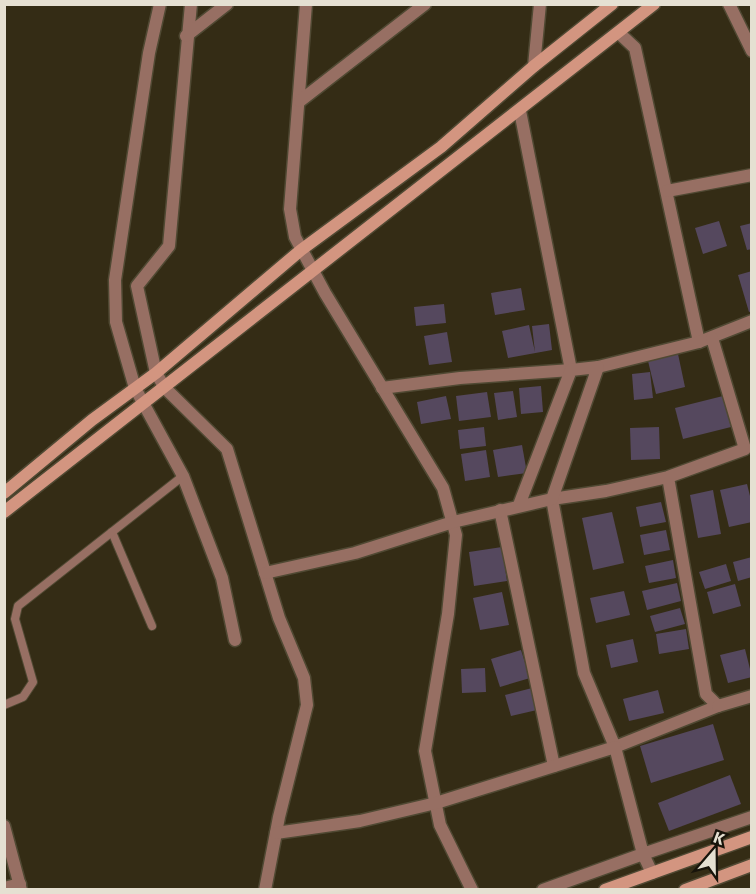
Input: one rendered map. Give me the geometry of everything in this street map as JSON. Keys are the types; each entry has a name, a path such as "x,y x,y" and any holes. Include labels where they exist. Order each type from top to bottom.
{"street":[{"path":"160,4 149,53 115,280 116,322 135,388 183,476 222,578 235,640"},
{"path":"191,4 186,36 169,246 137,286 156,373 165,388 227,448 279,618 304,678 307,705 276,833 265,890"},
{"path":"186,36 226,4"},
{"path":"306,4 290,209 295,237 443,488 453,522 456,535 448,614 425,751 440,825 472,890"},
{"path":"300,101 425,4"},
{"path":"534,66 540,4"},
{"path":"4,493 92,420 156,373 301,250 441,147 534,66 612,4"},
{"path":"4,512 654,4"},
{"path":"729,4 752,51"},
{"path":"265,573 356,553 453,522 519,505 668,477 748,448 706,340 667,191 635,48 619,33"},
{"path":"519,505 571,370 520,111"},
{"path":"667,191 752,175"},
{"path":"382,388 460,378 598,367 706,340 752,321"},
{"path":"598,367 552,499 584,673 615,747 643,854 652,873"},
{"path":"668,477 706,694 718,706"},
{"path":"500,510 554,766"},
{"path":"276,833 360,821 436,803 615,747 718,706 752,696"},
{"path":"543,890 752,817"},
{"path":"4,826 20,887 4,888"},
{"path":"605,890 752,837"},
{"path":"685,890 752,865"}],"lane":[{"path":"4,705 23,697 33,682 15,619 18,606 183,476"},
{"path":"111,532 152,626"}],"building":[{"path":"719,221 727,246 703,254 695,228"},
{"path":"752,223 752,249 747,250 740,226"},
{"path":"752,271 752,311 749,312 738,275"},
{"path":"521,288 525,310 495,315 491,293"},
{"path":"444,304 446,323 416,326 414,307"},
{"path":"549,324 552,350 508,358 502,331 529,325 535,352 532,326"},
{"path":"447,332 452,362 429,365 424,336"},
{"path":"678,354 685,387 656,394 648,361"},
{"path":"650,372 653,398 634,400 632,374"},
{"path":"541,386 543,412 521,414 519,388"},
{"path":"513,391 517,417 498,420 494,393"},
{"path":"487,392 491,417 459,421 456,396"},
{"path":"446,396 451,419 421,424 417,402"},
{"path":"723,396 731,427 683,439 675,408"},
{"path":"484,427 486,446 460,449 458,430"},
{"path":"659,427 660,459 631,460 630,428"},
{"path":"522,445 527,473 498,477 493,450"},
{"path":"486,450 490,477 465,481 461,454"},
{"path":"747,484 752,504 752,522 729,527 720,490"},
{"path":"713,490 721,534 698,538 690,495"},
{"path":"661,502 666,522 640,527 636,507"},
{"path":"612,512 624,563 593,570 582,518"},
{"path":"666,530 670,550 644,555 640,535"},
{"path":"502,547 507,581 474,586 469,552"},
{"path":"752,557 752,577 738,581 733,562"},
{"path":"673,560 676,578 649,583 645,566"},
{"path":"726,564 731,581 705,589 699,572"},
{"path":"677,583 681,601 647,610 642,591"},
{"path":"735,584 741,606 713,614 707,592"},
{"path":"624,591 630,615 596,623 590,598"},
{"path":"502,592 509,625 480,630 473,598"},
{"path":"680,608 685,624 655,632 650,616"},
{"path":"686,629 689,649 659,654 656,634"},
{"path":"633,639 638,662 611,668 606,645"},
{"path":"745,649 752,677 728,683 720,655"},
{"path":"521,650 530,678 500,687 491,659"},
{"path":"485,668 486,692 462,693 461,669"},
{"path":"532,688 537,710 511,716 505,695"},
{"path":"658,690 664,713 629,721 623,699"},
{"path":"713,724 724,760 651,783 640,746"},
{"path":"730,775 741,804 669,831 658,803"}]}
